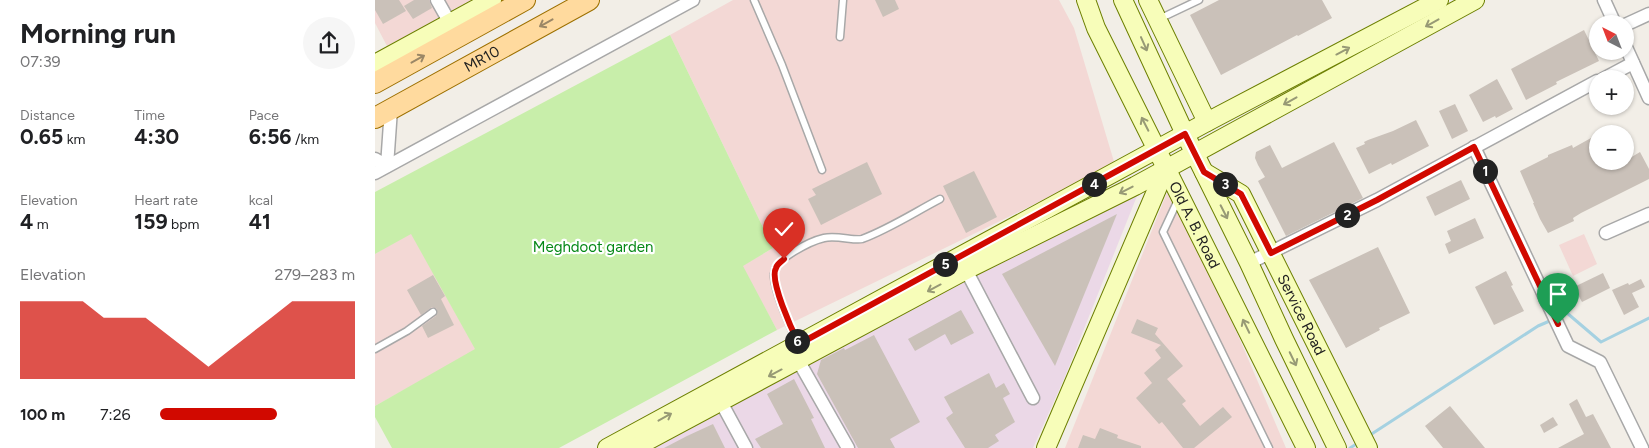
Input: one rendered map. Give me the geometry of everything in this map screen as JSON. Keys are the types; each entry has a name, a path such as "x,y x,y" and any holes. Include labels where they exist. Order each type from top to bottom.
{"main road":[{"name":"MR10","path":"375,83 525,0"},
{"name":"MR10","path":"383,113 589,0"}],"street":[{"path":"437,0 449,23"},
{"path":"377,58 492,0"},
{"path":"375,173 693,0"},
{"name":"Old A. B. Road","path":"1086,0 1096,28 1306,448"},
{"name":"Old A. B. Road","path":"1123,0 1194,153 1249,263 1332,438"},
{"path":"1148,0 1207,122"},
{"path":"620,446 798,352 1207,122 1439,0"},
{"path":"620,446 721,402 798,352 1135,186 1475,0"},
{"path":"1604,0 1611,15"},
{"path":"1634,21 1649,14"},
{"path":"1632,60 1649,98"},
{"path":"1620,70 1633,63"},
{"path":"1249,263 1377,200 1589,86"},
{"path":"383,113 387,166"},
{"path":"1474,147 1568,346 1600,362 1642,448"},
{"path":"375,160 387,166"},
{"path":"1046,448 1072,383 1166,168"},
{"name":"Service Road","path":"1204,172 1241,194 1367,445"},
{"path":"1606,233 1649,214"},
{"path":"966,270 1033,398"},
{"path":"798,352 848,448"},
{"path":"721,402 746,448"},
{"path":"1332,438 1353,417"}],"lane":[{"path":"754,0 782,65 822,170"},
{"path":"840,37 843,0"},
{"path":"1158,19 1199,0"},
{"path":"1180,195 1163,232 1269,448"},
{"path":"798,352 775,281 776,266 800,248 825,238 842,237 860,240 940,199"},
{"path":"375,349 407,331 433,312"}],"shaded area":[{"path":"383,0 473,0 387,46 375,23 375,4"},
{"path":"733,0 1059,0 1074,28 1115,165 777,330 742,266 773,248 670,35"},
{"path":"1172,180 1286,448 1065,448"},
{"path":"1139,191 1064,379 1033,448 644,448 1014,251"},
{"path":"411,233 476,350 375,406 375,254"},
{"path":"1584,234 1597,264 1573,276 1559,245"}],"green space":[{"name":"Meghdoot garden","path":"670,35 773,248 743,266 777,330 559,448 392,448 375,417 375,406 475,349 411,234 375,254 375,192"}],"building":[{"path":"375,0 399,0 406,11 383,24 375,10"},
{"path":"414,0 429,0 432,8 413,19 404,6"},
{"path":"875,0 895,0 899,9 883,17"},
{"path":"1219,0 1322,0 1332,18 1221,75 1190,15"},
{"path":"1584,30 1589,40 1589,60 1599,61 1556,82 1557,84 1526,100 1511,69"},
{"path":"1497,79 1513,109 1483,122 1469,95"},
{"path":"1455,104 1468,131 1452,139 1439,111"},
{"path":"1416,120 1429,146 1392,165 1391,163 1369,174 1356,148 1365,144 1364,142 1368,140"},
{"path":"1589,139 1589,170 1634,170 1634,156 1640,152 1649,169 1649,179 1581,213 1573,218 1574,221 1548,233 1540,219 1520,171 1548,157 1548,155 1572,145 1573,148"},
{"path":"1334,142 1363,198 1286,236 1258,181 1265,177 1255,158 1256,152 1270,145 1282,168"},
{"path":"867,162 882,194 821,225 808,199 816,195 812,189"},
{"path":"974,171 997,217 966,233 943,186"},
{"path":"1461,180 1470,199 1435,216 1426,197"},
{"path":"1117,214 1055,366 1002,274"},
{"path":"1475,218 1484,238 1449,254 1445,244 1451,241 1447,231"},
{"path":"1378,247 1410,313 1379,328 1380,330 1346,348 1309,280"},
{"path":"1506,271 1513,285 1511,286 1524,311 1494,325 1475,287"},
{"path":"1603,273 1610,288 1582,302 1574,287"},
{"path":"433,275 445,296 441,299 454,325 428,338 422,326 436,316 437,309 432,307 421,315 407,290"},
{"path":"1641,279 1645,287 1632,293 1639,307 1624,315 1612,290"},
{"path":"961,310 974,333 951,345 945,334 915,351 908,339"},
{"path":"1137,319 1158,328 1155,334 1183,366 1167,379 1186,401 1182,404 1200,426 1223,407 1232,417 1194,448 1183,448 1162,422 1159,424 1136,398 1152,383 1144,373 1161,358 1155,350 1161,345 1131,333"},
{"path":"874,335 920,422 890,439 895,448 858,448 817,374 821,360"},
{"path":"989,373 996,388 1004,383 1010,394 1003,398 1015,422 995,435 999,441 988,448 965,448 946,418 953,413 944,397"},
{"path":"794,379 814,418 811,419 825,448 761,448 755,439 783,424 767,394"},
{"path":"1577,399 1586,417 1593,414 1611,448 1558,448 1584,434 1569,404"},
{"path":"1450,406 1485,448 1443,448 1425,426"},
{"path":"1553,417 1558,425 1544,433 1540,425"},
{"path":"713,424 725,448 664,448 687,436"},
{"path":"1100,428 1118,435 1117,438 1141,446 1141,448 1078,448 1083,435 1095,439"}],"waterway":[{"path":"1558,317 1567,313 1601,342 1649,318"},
{"path":"1367,437 1538,326 1552,320"},
{"path":"1350,448 1358,443"}],"route":[{"path":"784,259 776,266 775,281 788,322 799,344 1185,134 1204,172 1241,194 1271,253 1377,200 1474,147 1558,324"}]}
